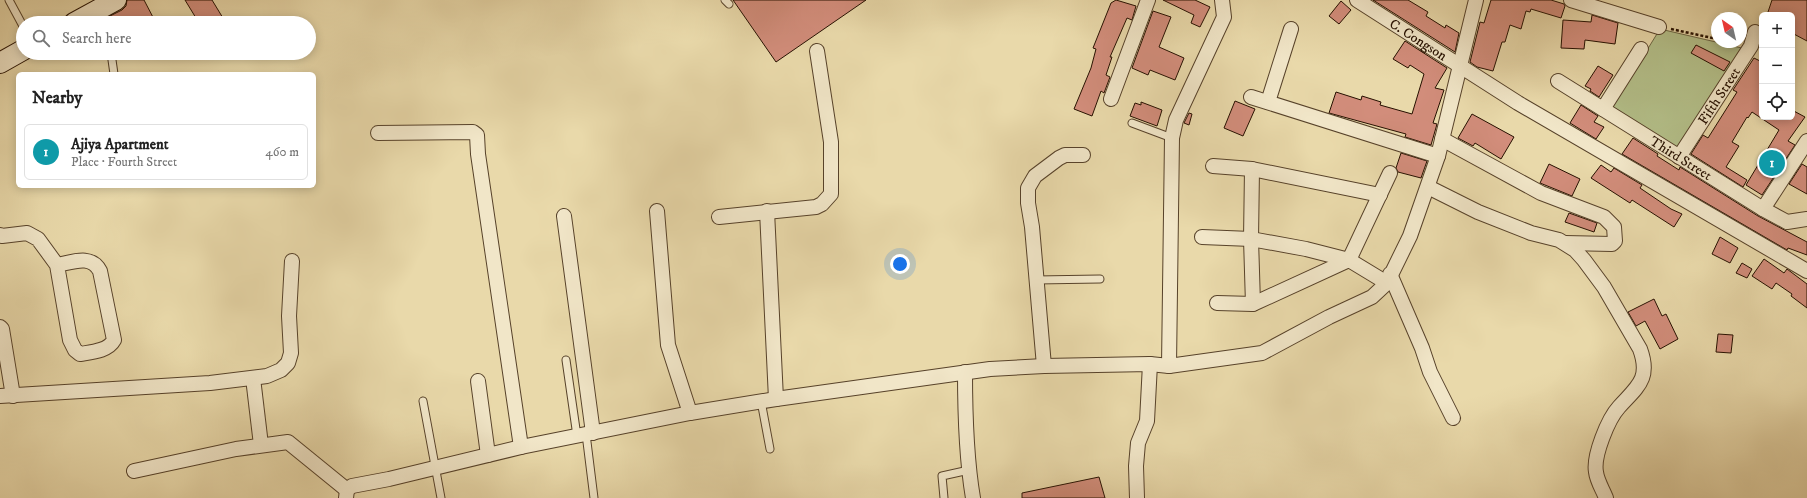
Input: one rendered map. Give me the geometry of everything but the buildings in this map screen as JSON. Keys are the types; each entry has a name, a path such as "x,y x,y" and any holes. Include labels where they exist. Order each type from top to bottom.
{"main road":[{"path":"92,16 99,13 116,0"},
{"path":"3,59 16,53"}],"street":[{"path":"1111,99 1148,0"},
{"path":"1169,366 1172,138 1176,120 1224,17 1222,0"},
{"name":"C. Congson","path":"1357,0 1461,65 1518,103 1807,271"},
{"path":"134,471 261,445 288,442 346,494 352,486 436,468 521,447 690,413 760,401 965,372 1044,366 1150,364 1169,366 1262,353 1329,317 1372,297 1389,278 1410,236 1438,156 1476,0"},
{"path":"1571,0 1659,27"},
{"path":"1268,102 1292,29"},
{"name":"Fifth Street","path":"1679,157 1751,46 1755,32"},
{"path":"1603,109 1641,49"},
{"path":"719,217 816,207 822,204 831,194 831,142 817,51"},
{"name":"Third Street","path":"1558,81 1763,209 1787,222 1807,219"},
{"path":"1251,97 1438,156"},
{"path":"378,133 473,132 477,135 478,154 521,447"},
{"path":"1428,187 1504,223 1565,243 1612,244 1615,241 1615,230 1609,222 1598,214 1541,193 1442,139"},
{"path":"1763,209 1807,141"},
{"path":"1044,366 1032,227 1028,203 1028,188 1035,176 1052,162 1065,155 1083,155"},
{"path":"1213,166 1252,169 1380,195"},
{"path":"1252,169 1251,239 1253,304"},
{"path":"1218,303 1253,304 1349,260 1390,173"},
{"path":"657,211 668,345 690,413"},
{"path":"767,212 776,399"},
{"path":"564,216 585,434"},
{"path":"0,235 27,233 38,239 57,265 70,340 75,350 80,354 106,348 111,345 114,340 100,271 97,264 88,260 57,265"},
{"path":"1202,237 1251,239 1306,249 1349,260 1389,278 1422,348 1430,372 1453,418"},
{"path":"1565,243 1584,260 1604,287 1640,349 1644,360 1645,371 1640,384 1628,399 1619,407 1601,442 1596,472 1606,498"},
{"path":"0,327 2,329 7,396 210,383 267,376 281,370 288,363 291,353 289,316 292,261"},
{"path":"1137,498 1138,443 1147,421 1150,364"},
{"path":"965,372 965,409 969,470 973,498"},
{"path":"253,378 261,445"},
{"path":"478,381 488,455"}],"lane":[{"path":"9,0 18,16"},
{"path":"112,60 114,72"},
{"path":"1132,123 1172,138"},
{"path":"1036,280 1100,279"},
{"path":"566,360 585,434 594,498"},
{"path":"423,401 441,498"},
{"path":"760,401 770,448"},
{"path":"944,498 942,476 969,470"}],"path":[{"path":"1659,27 1711,38"}],"green space":[{"path":"1660,29 1711,41 1711,48 1746,49 1678,153 1610,110"}],"place":[{"name":"Ajiya Apartment","path":"1772,163"}]}
